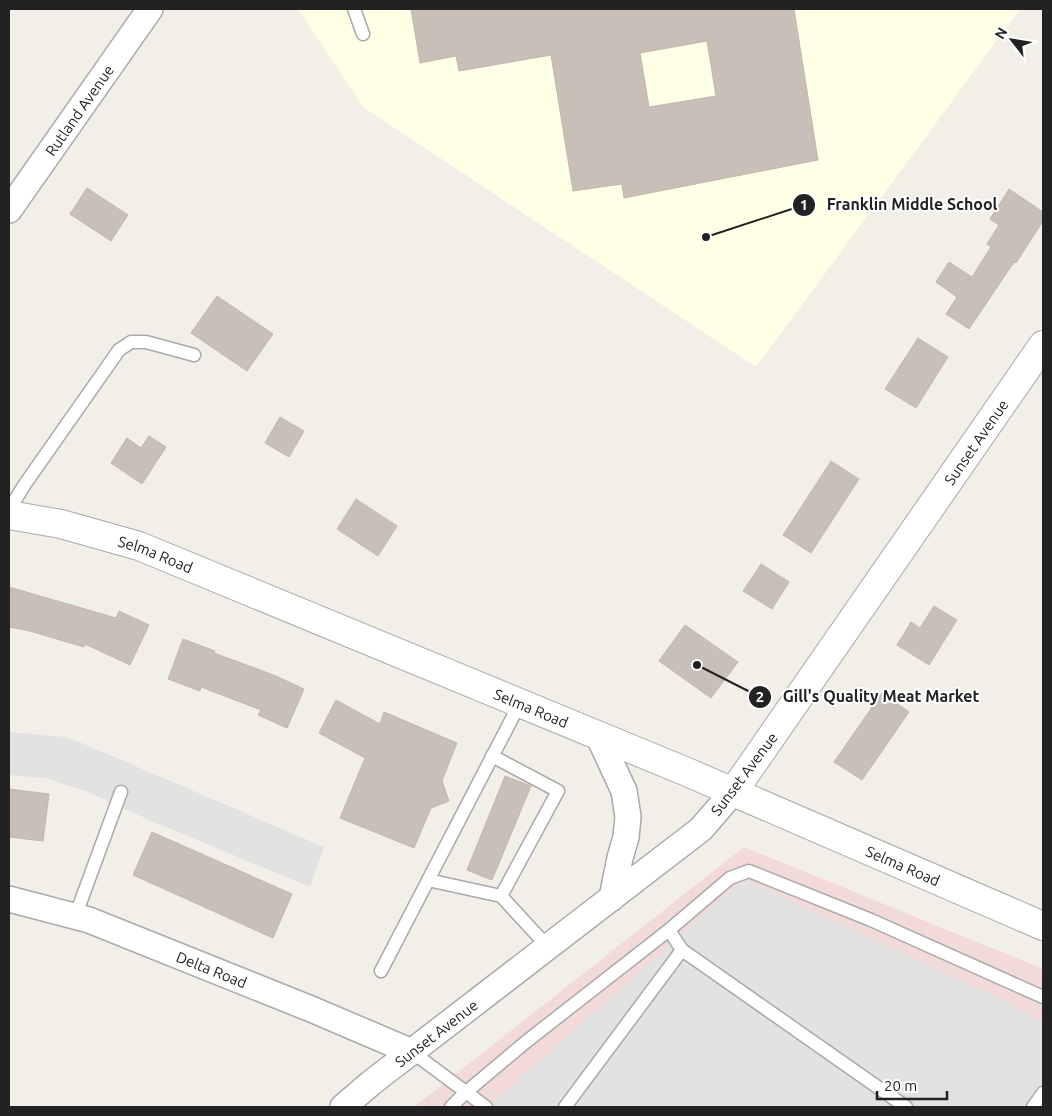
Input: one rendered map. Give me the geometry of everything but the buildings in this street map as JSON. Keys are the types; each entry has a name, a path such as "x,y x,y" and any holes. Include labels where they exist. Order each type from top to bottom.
{"street":[{"name":"Rutland Avenue","path":"9,210 150,9"},
{"name":"Sunset Avenue","path":"343,1107 701,829 733,792 1043,345"},
{"name":"Selma Road","path":"9,515 61,524 139,546 598,735 1043,926"},
{"path":"598,735 624,791 628,817 626,837 612,898"},
{"name":"Delta Road","path":"9,899 89,920 412,1052"}],"lane":[{"path":"354,9 363,34"},
{"path":"9,510 25,484 120,350 131,342 146,342 194,355"},
{"path":"381,971 520,703"},
{"path":"492,756 558,792 501,896"},
{"path":"75,917 121,792"},
{"path":"451,1107 534,1035 669,930 730,878 750,870 871,920 1043,997"},
{"path":"428,880 501,896 548,947"},
{"path":"669,930 682,950 906,1107"},
{"path":"565,1107 682,950"},
{"path":"412,1052 486,1107"},
{"path":"1033,1107 1043,1094"}],"shaded area":[{"path":"298,9 1020,9 756,367 363,107"},
{"path":"9,732 65,737 77,741 324,847 310,887 149,820 86,791 45,778 9,775"},
{"path":"744,847 1043,969 1043,1107 414,1107"},
{"path":"744,879 1000,999 1043,1023 1043,1107 488,1107"}],"place":[{"name":"Franklin Middle School","path":"706,237"},
{"name":"Gill's Quality Meat Market","path":"697,665"}]}
